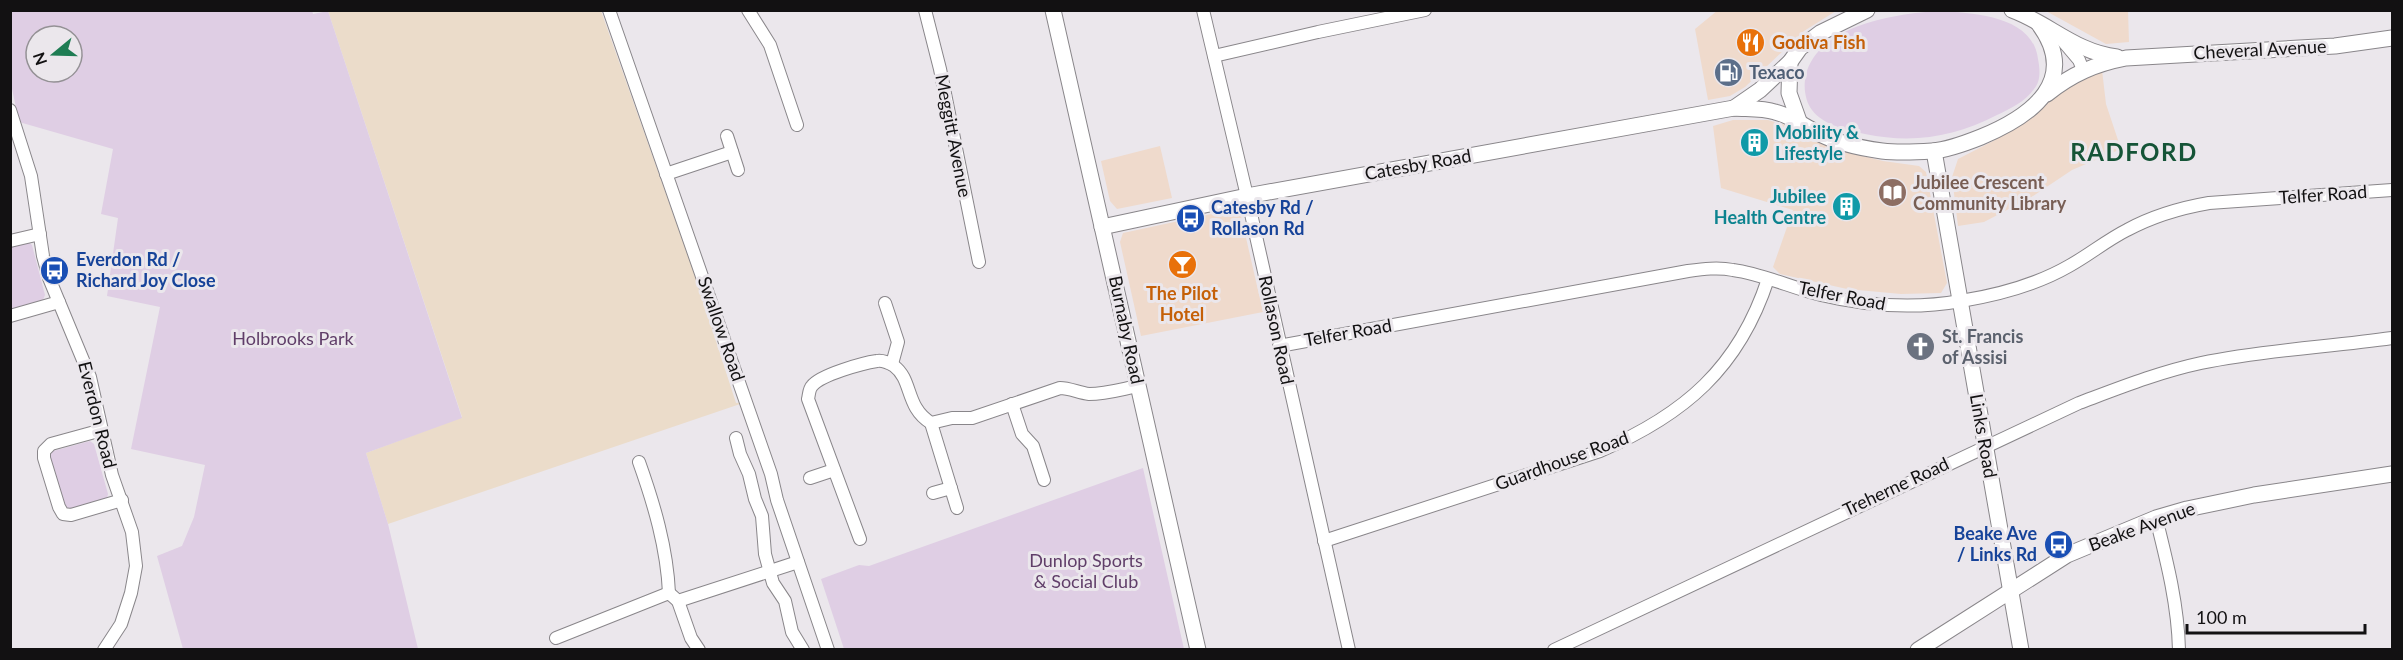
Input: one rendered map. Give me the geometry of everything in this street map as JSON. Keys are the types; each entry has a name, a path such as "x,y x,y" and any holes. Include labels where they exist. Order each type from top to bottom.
{"street":[{"name":"Swallow Road","path":"609,10 771,474 777,500 828,650"},
{"path":"748,10 770,45 797,125"},
{"name":"Meggitt Avenue","path":"925,10 940,69 979,262"},
{"name":"Burnaby Road","path":"1053,10 1198,650"},
{"name":"Rollason Road","path":"1203,10 1349,650"},
{"path":"1214,56 1425,10"},
{"name":"Catesby Road","path":"1734,108 1760,90 1790,62 1800,48 1820,33 1867,10"},
{"name":"Cheveral Avenue","path":"2012,10 2100,55 2126,58"},
{"path":"2038,23 2049,38 2055,56 2055,69 2050,84 2040,100"},
{"path":"2057,35 2070,48 2083,70"},
{"name":"Cheveral Avenue","path":"1934,151 1971,141 2000,129 2026,113 2070,77 2102,63 2126,58 2335,46 2392,38"},
{"path":"1790,62 1788,93 1799,121"},
{"name":"Catesby Road","path":"1102,227 1247,196 1734,108 1773,111 1799,121 1816,133 1843,143 1884,151 1934,151"},
{"name":"Everdon Road","path":"10,110 31,176 49,278 90,376 112,475 132,532 136,566 131,593 121,624 104,649"},
{"path":"727,136 738,170"},
{"name":"Links Road","path":"1934,151 2021,650"},
{"path":"666,174 732,152"},
{"name":"Telfer Road","path":"1279,346 1688,271 1716,268 1735,270 1821,295 1857,302 1913,306 1961,301 1996,294 2049,276 2068,267 2126,230 2186,207 2209,203 2392,190"},
{"path":"10,241 40,234"},
{"name":"Guardhouse Road","path":"1324,541 1600,451 1656,423 1711,381 1741,340 1760,306 1768,279"},
{"path":"10,316 59,302"},
{"path":"885,303 898,342 892,364"},
{"name":"Treherne Road","path":"1554,650 1571,646 1985,445 2079,403 2144,379 2199,364 2266,352 2392,338"},
{"path":"860,539 808,399 811,387 822,378 879,360 892,364 902,372 914,406 923,418 931,423 957,508"},
{"path":"931,423 952,418 972,418 1060,388 1071,388 1085,394 1138,386"},
{"path":"1012,404 1022,434 1033,446 1044,480"},
{"path":"102,430 51,444 44,451 44,458 63,514 71,515 122,500"},
{"path":"736,438 762,516 765,554 773,583 785,601 792,632 803,650"},
{"path":"639,462 654,505 673,597 691,638 699,650"},
{"path":"810,478 834,470"},
{"name":"Beake Avenue","path":"1918,650 2067,555 2156,518 2254,495 2392,474"},
{"path":"933,493 951,488"},
{"path":"2156,518 2173,588 2179,627 2179,650"},
{"path":"556,638 673,597 798,562"}],"shaded area":[{"path":"1718,10 1836,11 1804,31 1745,87 1730,96 1708,100 1695,29"},
{"path":"328,11 601,11 693,270 736,403 746,402 388,524 366,453 462,417"},
{"path":"2046,11 2128,11 2129,42 2106,44"},
{"path":"2102,70 2106,104 2121,149 2072,170 2030,198 1984,222 1958,226 1952,177 1958,159 1995,140 2072,83"},
{"path":"1733,120 1768,120 1789,126 1839,150 1883,161 1919,166 1926,172 1947,283 1941,293 1901,294 1847,289 1780,274 1773,267 1793,210 1721,188 1713,126"},
{"path":"1160,146 1172,198 1117,209 1110,201 1101,161"},
{"path":"1230,210 1241,216 1263,312 1141,336 1120,242 1123,233"}],"green space":[{"name":"Holbrooks Park","path":"312,10 313,14 328,11 462,418 366,453 388,524 418,649 183,649 157,556 182,546 194,517 205,465 131,449 160,307 107,296 118,218 101,214 113,149 19,122 11,84 10,11"},
{"path":"1941,11 1969,13 2000,20 2014,25 2025,34 2034,45 2039,67 2038,82 2031,93 2012,107 1981,123 1933,137 1883,137 1851,131 1822,120 1812,110 1805,93 1806,75 1813,58 1826,44 1842,33 1882,19"},
{"path":"28,242 32,245 45,295 43,300 11,309 11,247"},
{"path":"90,441 94,444 108,494 107,498 69,509 64,505 50,456 53,451"},
{"name":"Dunlop Sports & Social Club","path":"1143,468 1184,649 844,649 821,579 859,565 869,566"}],"place":[{"name":"Godiva Fish","path":"1751,43"},
{"name":"Texaco","path":"1728,73"},
{"name":"Mobility & Lifestyle","path":"1754,143"},
{"name":"Jubilee Crescent Community Library","path":"1892,193"},
{"name":"Jubilee Health Centre","path":"1847,207"},
{"name":"Catesby Rd / Rollason Rd","path":"1190,218"},
{"name":"The Pilot Hotel","path":"1182,265"},
{"name":"Everdon Rd / Richard Joy Close","path":"55,270"},
{"name":"St. Francis of Assisi","path":"1921,347"},
{"name":"Beake Ave / Links Rd","path":"2058,544"}],"district":[{"name":"RADFORD","path":"2134,153"}]}
